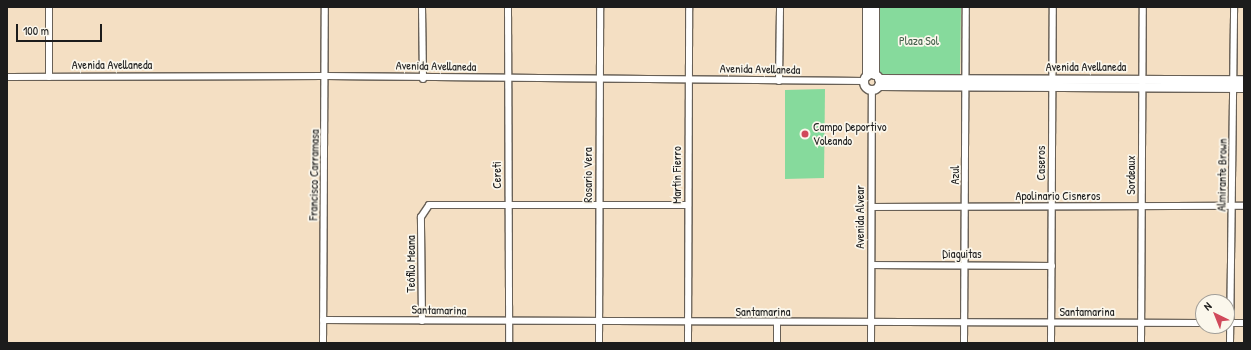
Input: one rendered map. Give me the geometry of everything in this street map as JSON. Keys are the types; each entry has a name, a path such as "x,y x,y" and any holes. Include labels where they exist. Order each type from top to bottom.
{"main road":[{"name":"Avenida Alvear","path":"867,7 873,81"},
{"name":"Avenida Alvear","path":"873,81 875,7"},
{"name":"Avenida Avellaneda","path":"1234,84 1244,80"},
{"name":"Avenida Avellaneda","path":"873,81 966,83 1234,84 1244,88"}],"street":[{"path":"49,7 49,77"},
{"name":"Francisco Carramasa","path":"323,343 326,76 325,7"},
{"path":"422,7 423,78"},
{"name":"Cereti","path":"508,7 509,343"},
{"name":"Rosario Vera","path":"598,343 600,7"},
{"name":"Martín Fierro","path":"688,343 689,7"},
{"path":"779,81 780,7"},
{"name":"Azul","path":"964,343 966,7"},
{"name":"Caseros","path":"1051,343 1053,7"},
{"name":"Sordeaux","path":"1141,343 1143,7"},
{"name":"Almirante Brown","path":"1229,294 1232,206 1234,7"},
{"name":"Avenida Avellaneda","path":"7,77 326,76 508,79 873,81"},
{"name":"Avenida Alvear","path":"871,343 873,81"},
{"name":"Teófilo Meana","path":"422,321 422,217 426,208 433,204 508,204"},
{"path":"508,204 688,205"},
{"name":"Apolinario Cisneros","path":"872,207 1142,208 1244,206"},
{"name":"Diaguitas","path":"872,265 1052,266"},
{"name":"Santamarina","path":"323,320 777,323 1195,323"},
{"path":"777,323 777,343"}],"green space":[{"name":"Plaza Sol","path":"879,7 961,7 960,74 882,75 877,68"},
{"name":"Campo Deportivo Voleando","path":"825,89 824,178 785,179 785,90"}],"place":[{"name":"Campo Deportivo Voleando","path":"805,134"}]}
